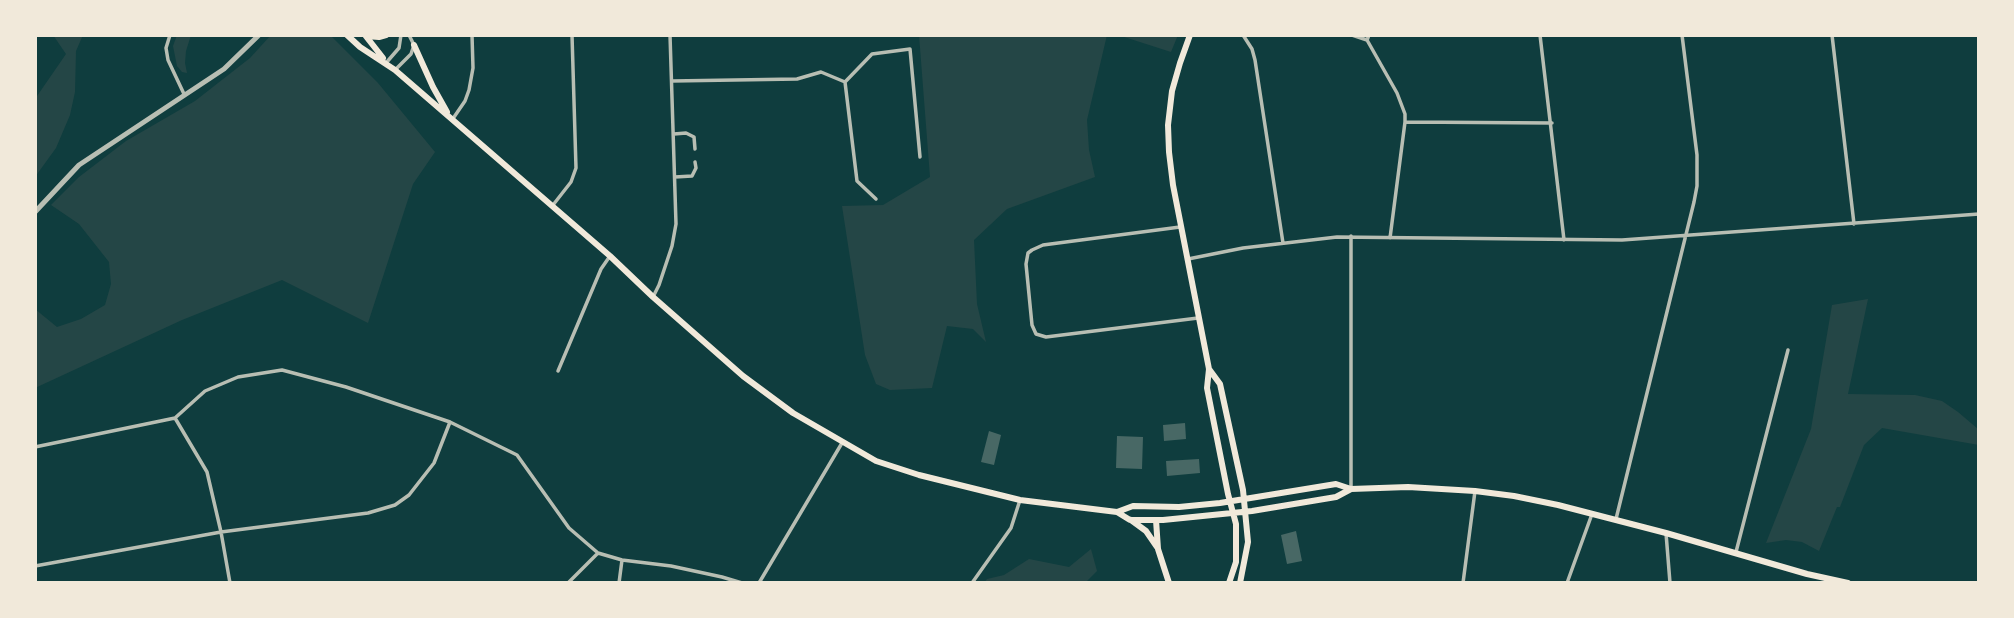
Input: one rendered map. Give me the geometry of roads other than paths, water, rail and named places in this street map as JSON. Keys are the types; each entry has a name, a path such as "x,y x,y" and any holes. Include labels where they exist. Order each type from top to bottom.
{"main road":[{"path":"347,35 395,70 766,395 815,427 876,461 919,475 1020,500 1117,512 1141,526 1158,549"},
{"path":"365,36 386,35"},
{"path":"1191,35 1175,77 1168,125 1170,169 1209,369 1207,388 1235,516 1237,553 1229,583"},
{"path":"365,36 386,63"},
{"path":"414,45 452,120"},
{"path":"1209,369 1220,384 1244,499 1249,511 1248,542 1240,583"},
{"path":"1117,512 1133,506 1179,507 1231,502 1336,484 1351,489 1408,487 1475,491 1534,500 1592,514 1833,582 1849,583"},
{"path":"1130,520 1235,516 1249,511 1336,497 1351,489"},
{"path":"1156,520 1158,549 1170,583"}],"street":[{"path":"170,35 166,48 168,60 185,96"},
{"path":"35,212 79,164 224,69 259,35"},
{"path":"386,63 398,48 401,35"},
{"path":"395,70 410,57 414,45 410,35"},
{"path":"452,120 469,90 473,68 472,35"},
{"path":"551,206 571,182 576,168 572,35"},
{"path":"653,297 672,246 676,224 670,35"},
{"path":"1243,35 1255,60 1283,243"},
{"path":"1352,35 1368,38 1401,102 1405,122 1390,238"},
{"path":"1541,35 1564,240"},
{"path":"1615,521 1694,202 1697,171 1682,35"},
{"path":"1832,35 1854,224"},
{"path":"845,82 872,54 910,49 920,157"},
{"path":"672,81 797,79 821,72 845,82"},
{"path":"845,82 857,181 876,199"},
{"path":"1405,122 1552,122"},
{"path":"674,134 686,133 694,137 695,149"},
{"path":"676,177 692,176 696,168 695,162"},
{"path":"1188,259 1283,243 1351,236 1622,240 1979,214"},
{"path":"1181,227 1043,245 1032,250 1026,258 1026,264 1032,325 1037,334 1046,337 1200,318"},
{"path":"1351,236 1351,489"},
{"path":"558,371 601,269 610,256"},
{"path":"1735,554 1788,350"},
{"path":"35,447 175,418 205,391 238,377 282,370 346,387 450,422 517,454 569,528 598,553 622,560 671,566 741,583"},
{"path":"175,418 207,472 230,583"},
{"path":"35,566 221,532 368,513 396,505 409,495 434,463 450,422"},
{"path":"759,583 843,441"},
{"path":"1463,583 1475,491"},
{"path":"972,583 1011,528 1020,500"},
{"path":"1567,583 1592,514"},
{"path":"1666,533 1670,583"},
{"path":"568,583 598,553"},
{"path":"619,583 622,560"}]}
